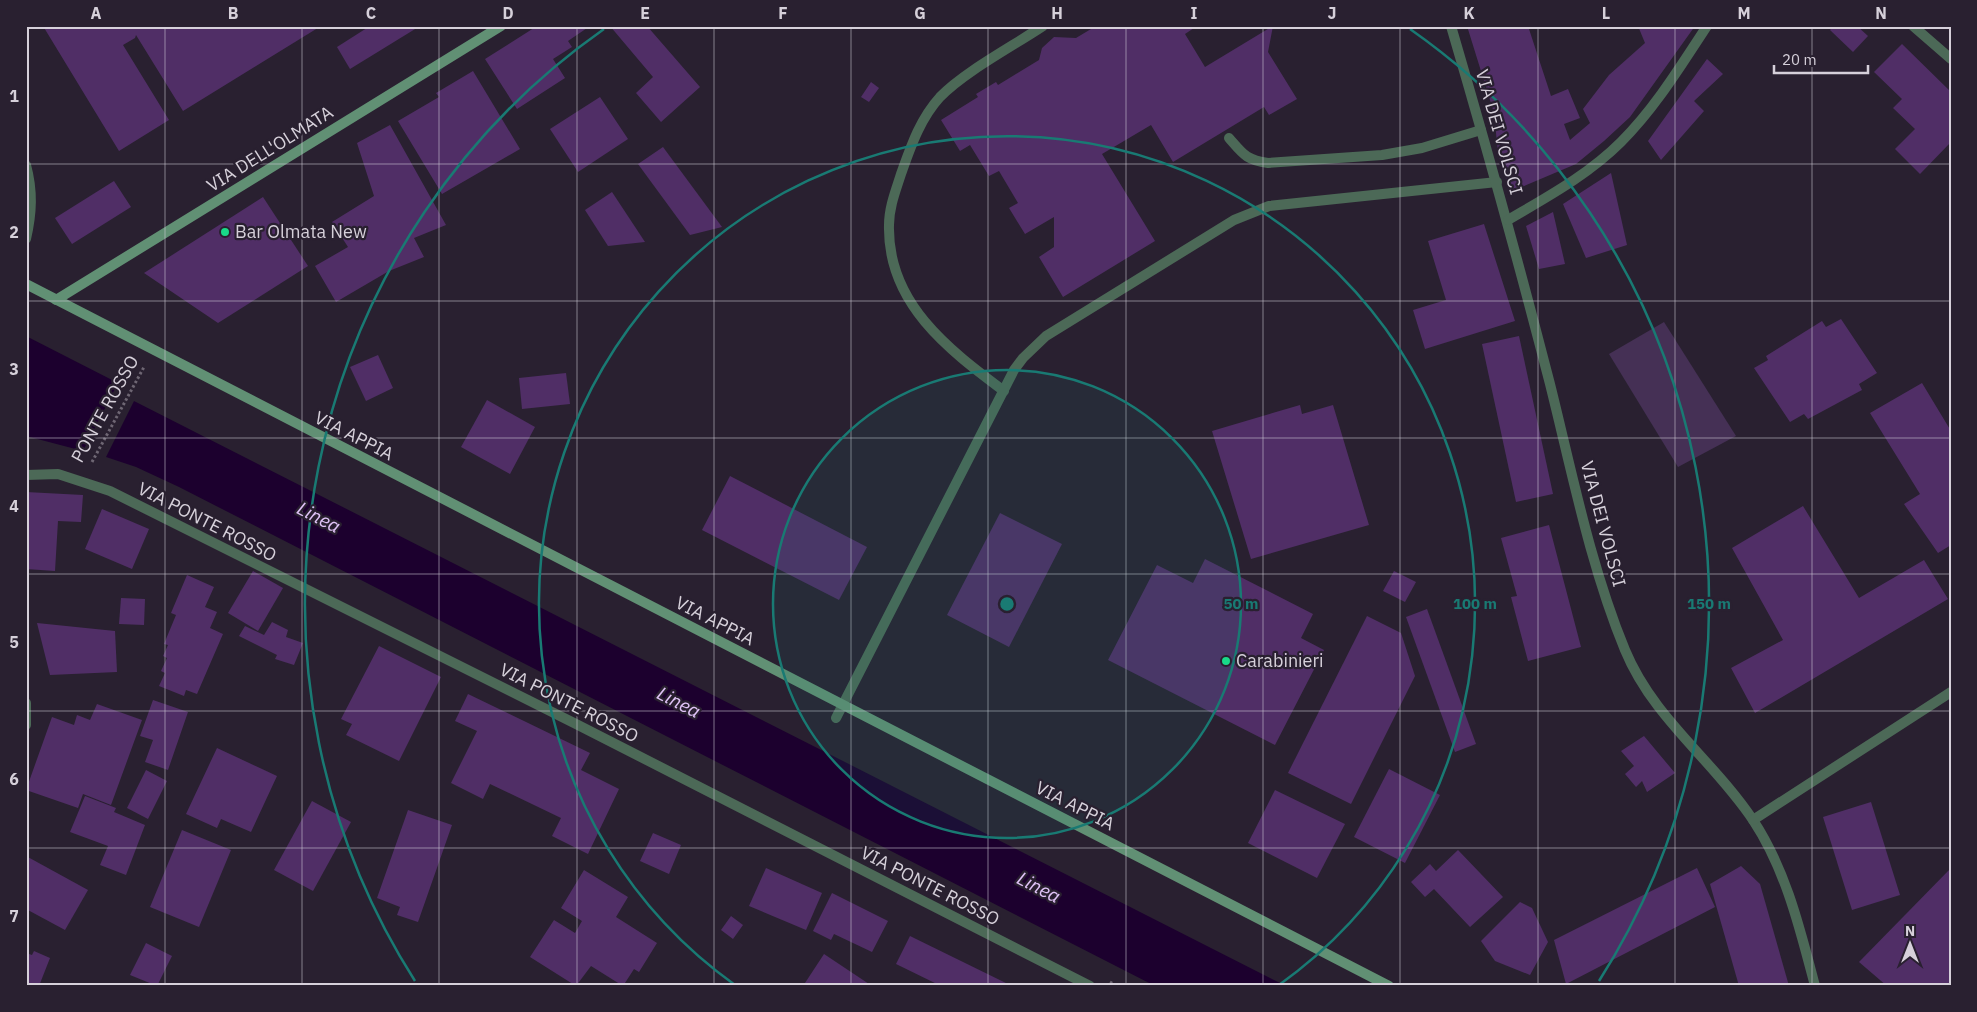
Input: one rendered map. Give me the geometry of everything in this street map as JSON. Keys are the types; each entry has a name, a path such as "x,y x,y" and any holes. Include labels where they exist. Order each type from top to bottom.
{"main road":[{"name":"VIA DELL'OLMATA","path":"56,300 501,26"},
{"name":"VIA APPIA","path":"26,284 1389,986"}],"street":[{"path":"1004,391 946,345 910,304 895,271 889,245 889,224 892,201 911,144 930,109 956,84 1043,26"},
{"name":"VIA DEI VOLSCI","path":"1451,26 1508,220 1607,604 1640,682 1663,714 1753,820 1785,884 1815,986"},
{"path":"1508,220 1583,174 1620,143 1656,101 1707,26"},
{"path":"1913,26 1951,59"},
{"path":"1229,138 1252,161 1268,163 1382,155 1422,148 1481,130"},
{"path":"26,165 32,193 31,215 26,239"},
{"path":"836,718 1004,391 1023,358 1046,336 1251,212 1285,203 1497,182"},
{"name":"VIA PONTE ROSSO","path":"26,475 58,474 82,480 118,496 578,725 1090,986"},
{"path":"1753,820 1951,692"},
{"path":"26,704 26,725"}],"path":[{"name":"PONTE ROSSO","path":"82,480 153,350"}],"shaded area":[{"path":"1664,322 1736,436 1678,467 1609,354"}],"water":[{"path":"26,336 118,383 83,451 26,436"},
{"name":"Linea","path":"134,401 1286,986 1155,986 179,487 136,467 106,457"}],"building":[{"path":"43,26 321,26 183,111 136,35 135,38 123,45 169,120 119,151"},
{"path":"370,26 420,26 350,69 337,47"},
{"path":"537,26 590,26 568,41 572,47 553,59 565,78 517,109 485,59"},
{"path":"610,26 647,26 700,87 661,122 636,93 653,77"},
{"path":"1096,26 1197,26 1185,34 1205,67 1273,26 1268,52 1297,99 1269,115 1264,107 1173,162 1151,125 1102,154 1155,241 1063,297 1039,257 1054,247 1054,217 1025,234 1009,208 1018,203 999,171 989,176 970,145 960,151 941,120 978,97 976,94 996,82 998,85 1039,60 1042,48 1054,37 1076,38"},
{"path":"1467,26 1528,26 1551,96 1568,89 1580,118 1564,124 1570,140 1590,123 1583,109 1609,75 1645,43 1638,26 1695,26 1630,117 1604,141 1576,164 1510,192 1498,153 1494,113"},
{"path":"1833,26 1857,26 1868,36 1853,52 1830,30"},
{"path":"1902,44 1951,92 1951,142 1920,174 1895,149 1915,129 1893,108 1902,99 1874,72"},
{"path":"1707,59 1723,74 1694,101 1704,111 1661,160 1648,141"},
{"path":"473,71 520,149 442,194 398,121 439,97 436,93"},
{"path":"871,82 879,88 869,102 861,97"},
{"path":"600,97 628,139 578,172 550,129"},
{"path":"390,125 446,225 414,238 424,257 389,271 336,302 315,266 348,247 332,222 374,196 357,143"},
{"path":"663,147 722,227 690,235 638,164"},
{"path":"1611,173 1627,245 1586,258 1563,204"},
{"path":"114,181 131,207 72,244 55,218"},
{"path":"612,192 645,242 608,246 585,210"},
{"path":"263,197 308,266 218,323 144,273"},
{"path":"1553,212 1565,264 1539,269 1526,226"},
{"path":"1484,224 1515,321 1425,349 1413,310 1446,300 1428,241"},
{"path":"1841,319 1877,373 1859,384 1862,390 1808,419 1804,414 1790,422 1754,368 1768,360 1766,356 1822,321 1826,327"},
{"path":"1519,336 1553,494 1516,502 1482,344"},
{"path":"378,355 393,388 366,401 350,367"},
{"path":"566,373 570,404 522,409 519,378"},
{"path":"1922,383 1951,431 1951,545 1938,553 1904,504 1920,494 1870,413"},
{"path":"487,400 535,427 510,474 461,447"},
{"path":"1300,405 1302,414 1333,405 1369,525 1251,559 1212,431"},
{"path":"730,476 867,547 839,600 702,530"},
{"path":"26,492 83,495 81,522 58,521 55,571 26,569"},
{"path":"1803,506 1859,598 1924,560 1948,599 1755,713 1731,668 1783,640 1732,548"},
{"path":"102,509 149,529 132,569 85,549"},
{"path":"1000,513 1062,544 1009,647 947,615"},
{"path":"1549,525 1581,647 1528,661 1511,597 1517,596 1501,538"},
{"path":"1205,559 1313,614 1301,638 1324,650 1275,745 1108,660 1157,565 1193,583"},
{"path":"253,571 283,588 258,631 228,613"},
{"path":"1394,571 1416,582 1405,602 1383,591"},
{"path":"187,575 214,587 205,607 217,612 210,628 223,634 197,694 186,690 184,696 159,686 165,673 161,671 167,658 163,656 168,645 164,644 176,615 171,613"},
{"path":"121,598 145,599 144,625 119,624"},
{"path":"1427,609 1476,744 1455,752 1406,617"},
{"path":"1367,616 1401,633 1415,676 1351,804 1288,773"},
{"path":"272,622 288,630 286,637 303,643 294,665 275,659 277,655 239,636 245,626 264,635"},
{"path":"37,623 115,631 117,672 50,675"},
{"path":"379,646 441,677 399,761 346,735 352,724 341,719"},
{"path":"468,694 590,753 581,770 619,789 588,854 552,836 561,818 490,784 483,799 451,783 477,731 455,721"},
{"path":"153,700 188,712 168,770 145,762 153,740 140,736"},
{"path":"97,704 142,720 111,805 83,794 78,808 26,790 52,717 74,725 77,715 90,720"},
{"path":"1644,736 1675,773 1647,792 1642,781 1636,787 1625,774 1634,766 1621,751"},
{"path":"217,748 277,776 251,832 221,819 217,828 186,814"},
{"path":"1389,769 1440,795 1405,863 1354,837"},
{"path":"146,770 167,781 148,819 127,808"},
{"path":"1275,790 1345,824 1317,878 1248,843"},
{"path":"85,796 116,808 114,812 145,825 126,875 100,865 108,846 70,832"},
{"path":"312,801 351,822 313,891 274,870"},
{"path":"1871,802 1900,895 1852,910 1823,817"},
{"path":"408,810 452,825 418,922 397,915 400,907 377,898"},
{"path":"182,830 231,850 199,927 150,907"},
{"path":"653,833 681,845 669,874 640,861"},
{"path":"1458,850 1503,897 1470,927 1434,889 1425,897 1411,882 1430,864 1436,871"},
{"path":"26,856 88,890 65,930 26,909"},
{"path":"1741,866 1760,884 1789,986 1739,986 1710,884"},
{"path":"766,868 822,893 806,930 749,906"},
{"path":"1697,868 1715,907 1566,984 1554,940"},
{"path":"1951,868 1951,986 1887,986 1859,962"},
{"path":"584,870 628,897 616,917 657,943 639,972 634,969 623,986 591,966 576,986 530,957 554,920 575,933 582,921 561,908"},
{"path":"832,893 888,921 872,952 834,934 831,940 813,931"},
{"path":"1520,902 1532,908 1548,942 1530,975 1495,961 1481,941"},
{"path":"731,916 743,925 733,939 721,930"},
{"path":"910,936 1012,986 941,986 896,964"},
{"path":"146,943 172,956 157,986 130,975"},
{"path":"34,951 50,958 39,986 26,986 26,953 32,955"},
{"path":"824,954 872,986 803,986"}],"place":[{"name":"Bar Olmata New","path":"225,232"},
{"name":"Carabinieri","path":"1226,661"}]}
